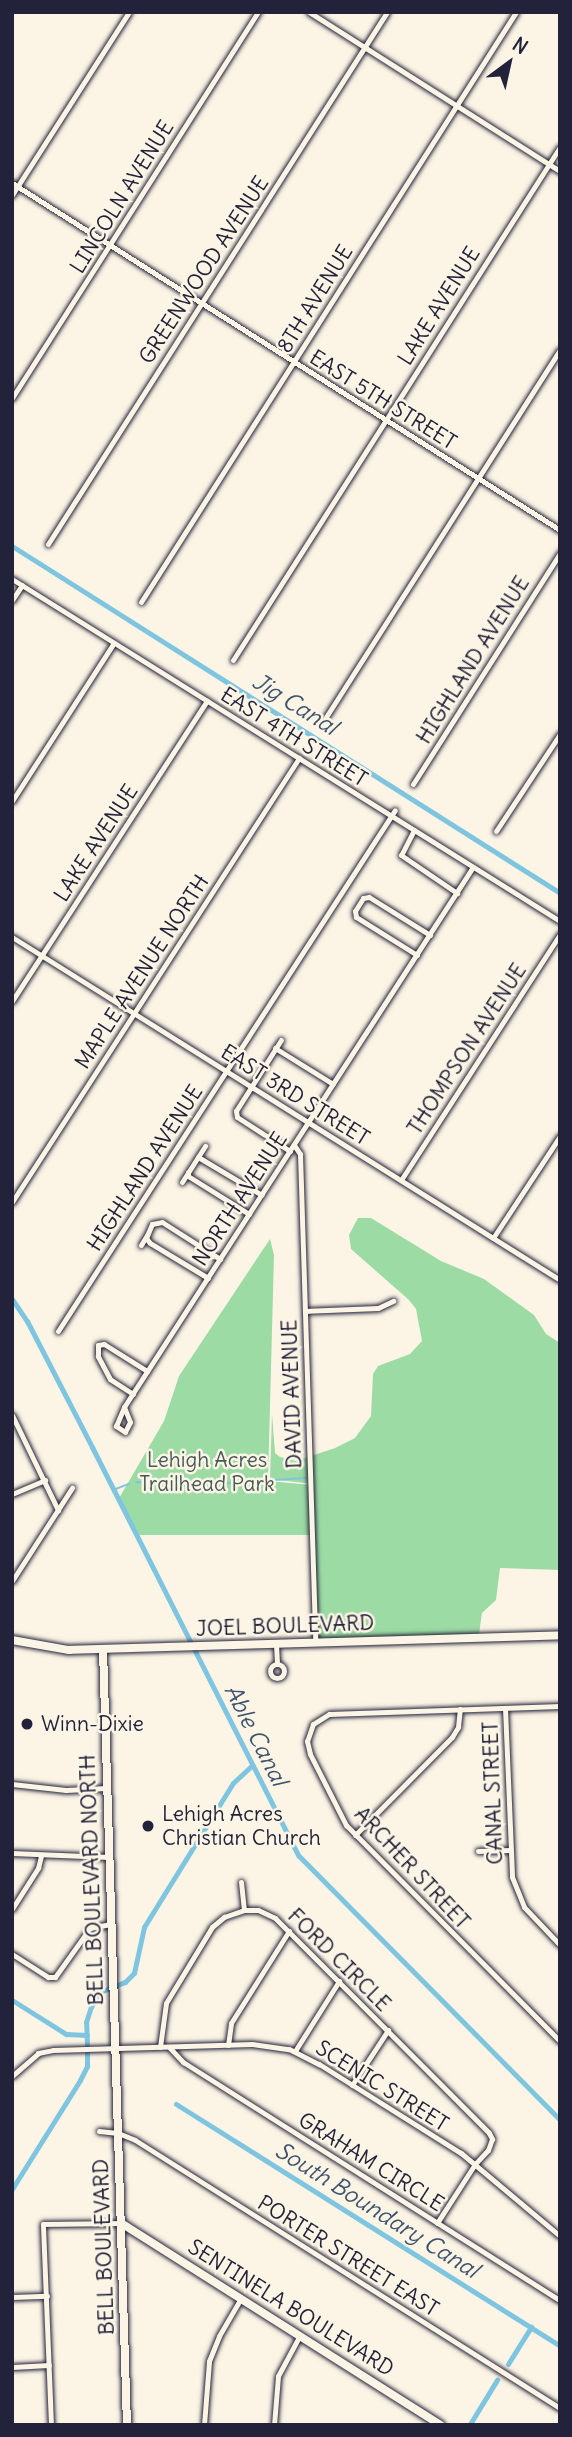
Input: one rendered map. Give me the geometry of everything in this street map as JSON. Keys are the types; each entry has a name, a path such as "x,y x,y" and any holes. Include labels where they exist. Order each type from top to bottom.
{"street":[{"path":"12,195 15,185 128,12"},
{"name":"LINCOLN AVENUE","path":"12,398 258,12"},
{"path":"309,12 560,171"},
{"name":"GREENWOOD AVENUE","path":"48,544 387,12"},
{"name":"8TH AVENUE","path":"141,602 516,12"},
{"name":"LAKE AVENUE","path":"233,660 560,147"},
{"name":"EAST 5TH STREET","path":"15,185 560,530"},
{"path":"326,717 560,349"},
{"name":"HIGHLAND AVENUE","path":"413,783 560,553"},
{"name":"EAST 4TH STREET","path":"12,579 206,701 393,813 414,830 560,921"},
{"path":"12,600 22,585"},
{"path":"12,801 114,643"},
{"name":"LAKE AVENUE","path":"12,1001 206,701"},
{"path":"496,831 560,734"},
{"name":"MAPLE AVENUE NORTH","path":"12,1202 299,758"},
{"name":"HIGHLAND AVENUE","path":"58,1331 393,813"},
{"path":"414,830 401,855 457,893"},
{"name":"NORTH AVENUE","path":"124,1408 473,867"},
{"path":"417,955 356,917 355,911 363,898 369,897 430,935"},
{"name":"THOMPSON AVENUE","path":"401,1180 560,934"},
{"name":"EAST 3RD STREET","path":"12,937 560,1280"},
{"path":"281,1040 236,1111 237,1117 292,1148"},
{"path":"275,1048 333,1084"},
{"path":"494,1238 560,1136"},
{"path":"182,1182 205,1146"},
{"name":"DAVID AVENUE","path":"292,1148 300,1154 315,1643"},
{"path":"198,1157 262,1195"},
{"path":"188,1172 188,1176 249,1214"},
{"path":"141,1245 152,1224 162,1222 220,1259"},
{"path":"147,1235 150,1243 208,1278"},
{"path":"305,1311 378,1308 393,1301"},
{"path":"133,1394 110,1379 98,1356 98,1345 104,1344 148,1371"},
{"path":"12,1415 15,1427 45,1480 58,1510"},
{"path":"12,1494 45,1480"},
{"path":"12,1581 15,1571 72,1488"},
{"name":"JOEL BOULEVARD","path":"12,1640 61,1650 560,1635"},
{"path":"276,1644 277,1664"},
{"name":"BELL BOULEVARD NORTH","path":"103,1649 116,2068"},
{"name":"ARCHER STREET","path":"560,1706 335,1713 323,1716 313,1724 307,1741 310,1754 343,1820 355,1835 560,2041"},
{"name":"CANAL STREET","path":"505,1708 512,1877 531,1916 560,1945"},
{"path":"355,1835 452,1737 458,1727 460,1709"},
{"path":"12,1784 48,1789 106,1788"},
{"path":"478,1851 510,1850"},
{"path":"12,1853 109,1857"},
{"path":"12,1909 38,1868 41,1856"},
{"path":"160,2047 162,2017 172,1991 212,1927 224,1917 244,1910 241,1882"},
{"name":"FORD CIRCLE","path":"244,1910 265,1912 289,1931 489,2133 491,2140 488,2150 475,2164"},
{"path":"12,1954 48,1977 55,1978 90,1928 111,1924"},
{"path":"228,2045 231,2022 289,1931"},
{"path":"295,2051 339,1981"},
{"path":"352,2085 388,2030"},
{"name":"SCENIC STREET","path":"12,2076 38,2053 228,2045 264,2045 295,2051 475,2164 560,2236"},
{"name":"GRAHAM CIRCLE","path":"169,2047 183,2062 560,2300"},
{"name":"BELL BOULEVARD","path":"116,2068 127,2425"},
{"path":"99,2131 118,2133"},
{"name":"PORTER STREET EAST","path":"118,2133 146,2147 560,2408"},
{"path":"437,2222 475,2164"},
{"path":"51,2425 43,2224 121,2223"},
{"name":"SENTINELA BOULEVARD","path":"121,2223 441,2425"},
{"path":"12,2297 47,2296"},
{"path":"204,2425 209,2361 219,2336 241,2298"},
{"path":"274,2425 278,2376 300,2335"},
{"path":"12,2367 49,2365"}],"green space":[{"path":"358,1218 371,1218 441,1261 484,1279 534,1315 546,1334 560,1343 560,1570 500,1568 496,1600 482,1613 479,1634 318,1640 313,1484 270,1479 272,1414 275,1453 280,1457 296,1461 335,1448 355,1438 371,1416 373,1374 378,1366 410,1354 422,1341 416,1309 351,1249 349,1235"},
{"name":"Lehigh Acres Trailhead Park","path":"270,1239 274,1255 268,1481 311,1485 310,1535 136,1535 118,1500 164,1421 179,1376"}],"waterway":[{"name":"Jig Canal","path":"12,546 560,893"},
{"name":"Able Canal","path":"12,1299 27,1321 92,1447 299,1856 560,2120"},
{"path":"241,1482 306,1478"},
{"path":"136,1482 173,1483"},
{"path":"183,1484 193,1489 235,1482"},
{"path":"113,1490 129,1484"},
{"path":"87,2045 86,2022 91,2007 100,1992 125,1982 134,1973 144,1927 233,1783 252,1765"},
{"name":"South Boundary Canal","path":"12,2000 66,2034 87,2035"},
{"path":"12,2189 80,2080 87,2066 87,2053"},
{"name":"South Boundary Canal","path":"176,2104 560,2346"},
{"path":"508,2364 531,2327"},
{"path":"470,2424 497,2380"}],"place":[{"name":"Winn-Dixie","path":"27,1724"},
{"name":"Lehigh Acres Christian Church","path":"148,1826"}]}
